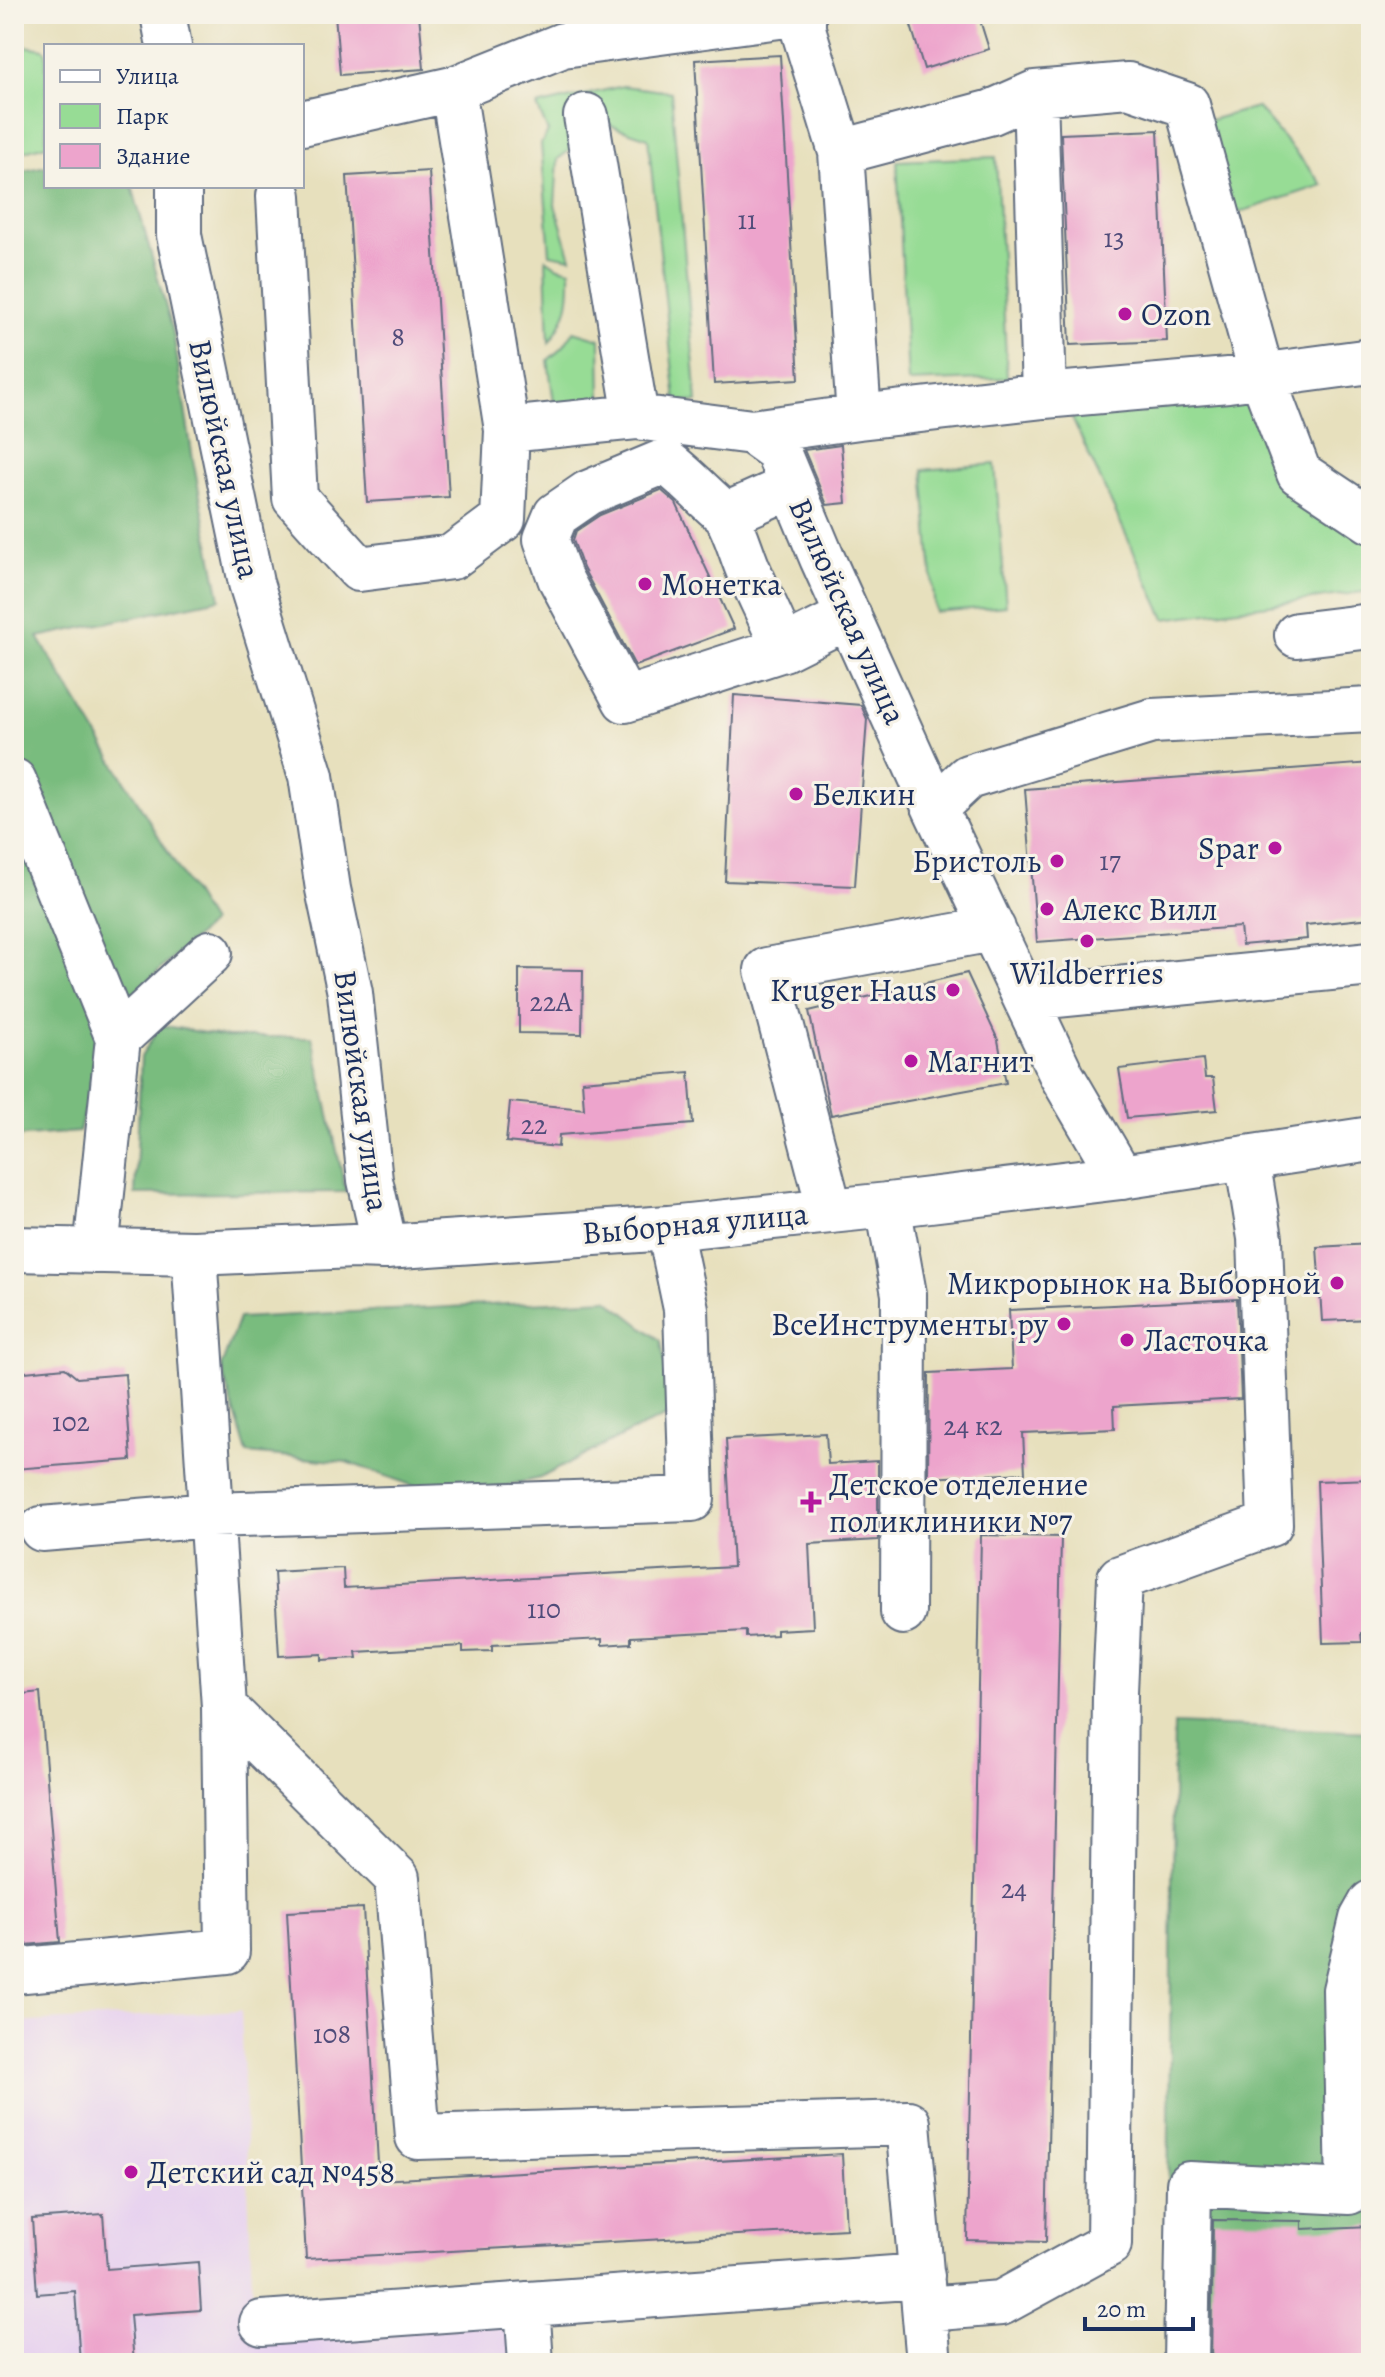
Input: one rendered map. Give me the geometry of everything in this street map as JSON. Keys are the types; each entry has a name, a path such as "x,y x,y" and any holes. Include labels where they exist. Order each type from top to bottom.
{"street":[{"path":"163,14 169,44"},
{"path":"304,123 453,89 563,45 794,14"},
{"path":"803,14 803,29 841,152 859,417"},
{"path":"841,152 992,112 1035,93 1128,85 1187,105 1262,376 1299,473 1371,521"},
{"path":"279,196 295,498 359,569 452,557 503,519 507,430 453,89"},
{"path":"1035,93 1044,396"},
{"path":"586,116 636,417"},
{"name":"Вилюйская улица","path":"179,188 179,235 251,583 311,776 328,889 350,993 370,1180 385,1247"},
{"path":"507,430 636,417 752,432 859,417 1262,376 1371,361"},
{"name":"Вилюйская улица","path":"752,432 777,450 935,808 1062,1076 1121,1177"},
{"path":"783,649 726,515 665,461 588,493 556,515 546,539 560,578 625,700 783,649 849,616"},
{"path":"726,515 793,489"},
{"path":"1297,635 1371,626"},
{"path":"935,808 968,777 1152,721 1371,710"},
{"path":"14,781 118,1038 96,1251"},
{"path":"830,1211 767,970 993,929"},
{"path":"118,1038 210,953"},
{"path":"1026,998 1371,964"},
{"name":"Выборная улица","path":"14,1249 194,1253 385,1247 669,1228 1121,1177 1371,1139"},
{"path":"262,2323 527,2304 924,2293 1001,2303 1109,2244 1115,1692 1120,1578 1270,1524 1260,1238 1247,1159"},
{"path":"888,1205 904,1294 903,1612"},
{"path":"42,1529 211,1515 692,1499 686,1309 669,1228"},
{"path":"14,1971 227,1951 224,1707 194,1253"},
{"path":"224,1707 397,1878 418,2137 908,2123 929,2363"},
{"path":"1186,2363 1189,2184 1349,2192 1345,1990 1362,1919 1371,1903"},
{"path":"527,2304 531,2363"}],"shaded area":[{"name":"Детский сад №458","path":"241,2010 254,2336 513,2321 515,2363 14,2363 14,2023"}],"green space":[{"path":"19,45 44,50 44,146 14,154 14,47"},
{"path":"623,86 671,92 697,402 676,401 648,138 586,117 589,135 558,159 555,205 571,258 550,254 541,144 548,132 537,106"},
{"path":"1257,107 1323,185 1219,219 1192,125"},
{"path":"996,157 1007,378 908,382 897,161"},
{"path":"44,166 44,188 133,188 173,332 193,460 220,599 38,637 211,923 105,1020 79,1132 14,1137 14,173"},
{"path":"546,259 570,270 567,308 549,343"},
{"path":"574,331 600,339 601,400 556,417 548,360 563,347"},
{"path":"1255,398 1371,536 1371,591 1165,619 1071,416"},
{"path":"995,464 1006,606 935,612 923,470"},
{"path":"160,1025 227,1037 312,1037 346,1192 135,1194 141,1057"},
{"path":"607,1299 661,1341 674,1413 540,1478 482,1491 425,1490 347,1462 247,1453 221,1367 239,1318"},
{"path":"1174,1724 1371,1732 1371,2363 1166,2363"}],"building":[{"path":"335,14 419,14 424,69 340,75"},
{"path":"925,14 978,14 989,49 924,69 909,19"},
{"path":"780,55 799,379 714,384 695,60"},
{"path":"1158,130 1167,341 1070,345 1061,134"},
{"path":"429,171 449,497 367,502 347,176"},
{"path":"841,445 846,503 827,505 804,450"},
{"name":"Монетка","path":"661,490 676,503 734,629 635,666 583,568 573,540 576,531 600,515"},
{"name":"Белкин","path":"734,695 861,705 867,719 855,886 725,881"},
{"path":"1371,763 1371,918 1306,925 1307,939 1242,945 1240,927 1037,942 1025,789"},
{"path":"519,969 583,970 582,1034 519,1033"},
{"name":"Магнит","path":"967,973 998,1040 1006,1083 831,1115 809,1011"},
{"path":"1203,1059 1205,1078 1213,1078 1217,1110 1127,1118 1119,1069"},
{"path":"689,1072 693,1124 559,1135 558,1147 506,1142 510,1102 584,1109 582,1081"},
{"name":"Микрорынок на Выборной","path":"1371,1244 1371,1319 1322,1321 1317,1247"},
{"name":"Ласточка","path":"1237,1299 1241,1399 1114,1406 1115,1429 1023,1433 1025,1473 928,1478 929,1373 1012,1369 1009,1310"},
{"path":"65,1368 77,1378 125,1374 131,1460 14,1469 14,1384 25,1372"},
{"path":"826,1434 828,1464 878,1461 878,1540 809,1544 813,1628 776,1630 776,1635 746,1637 746,1631 631,1637 631,1643 602,1645 602,1639 492,1645 492,1651 463,1652 463,1646 356,1652 357,1658 322,1660 322,1654 279,1656 274,1572 343,1568 344,1588 733,1567 726,1439"},
{"path":"1371,1479 1371,1633 1361,1633 1362,1642 1323,1643 1317,1481"},
{"path":"981,1535 1061,1537 1046,2242 967,2240"},
{"path":"40,1692 60,1942 14,1946 14,1695"},
{"path":"363,1908 379,2180 842,2154 846,2229 306,2259 287,1912"},
{"path":"103,2214 107,2269 198,2262 201,2310 130,2315 134,2363 80,2363 75,2291 37,2294 32,2219"},
{"path":"1213,2220 1302,2221 1302,2229 1371,2226 1371,2363 1211,2363"}],"place":[{"name":"Ozon","path":"1125,314"},
{"name":"Монетка","path":"645,584"},
{"name":"Белкин","path":"796,794"},
{"name":"Spar","path":"1275,848"},
{"name":"Бристоль","path":"1057,861"},
{"name":"Алекс Вилл","path":"1047,909"},
{"name":"Wildberries","path":"1087,941"},
{"name":"Kruger Haus","path":"953,990"},
{"name":"Магнит","path":"911,1061"},
{"name":"Микрорынок на Выборной","path":"1337,1283"},
{"name":"ВсеИнструменты.ру","path":"1064,1324"},
{"name":"Ласточка","path":"1127,1340"},
{"name":"Детское отделение поликлиники №7","path":"811,1502"},
{"name":"Детский сад №458","path":"131,2172"}]}
